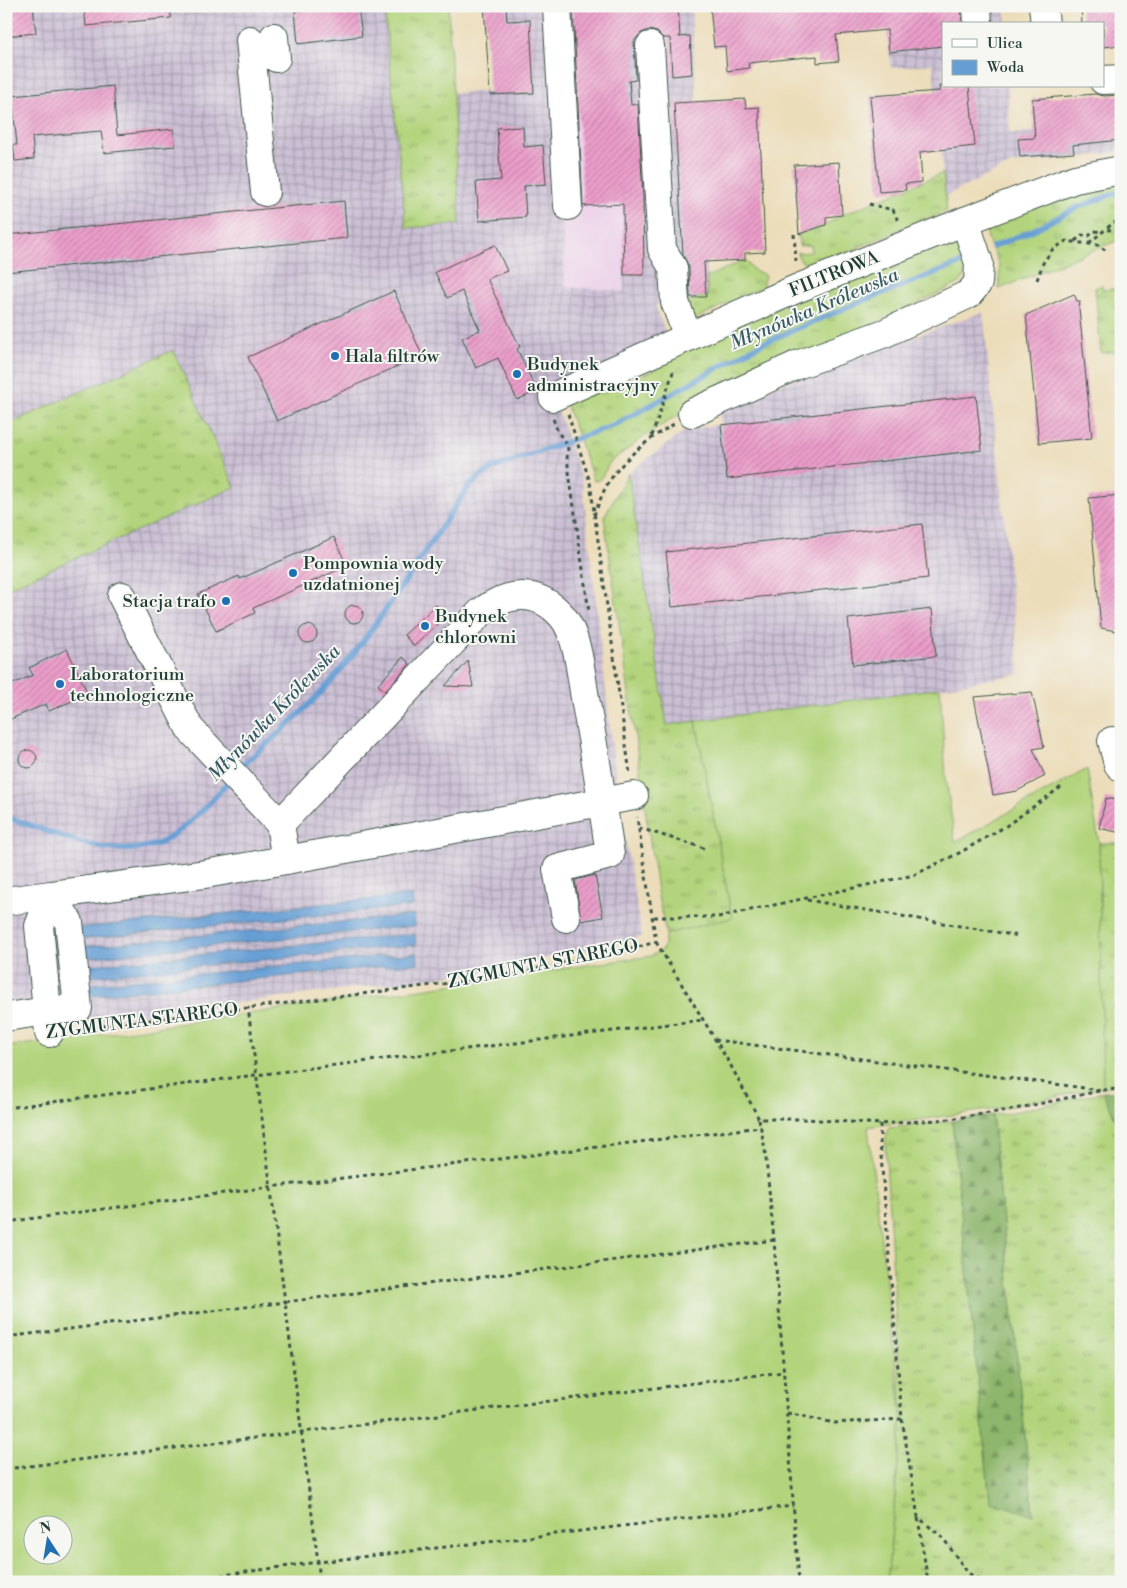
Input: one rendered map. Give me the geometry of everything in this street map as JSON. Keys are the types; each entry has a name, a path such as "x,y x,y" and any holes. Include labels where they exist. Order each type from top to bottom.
{"street":[{"path":"557,6 568,206"},
{"path":"977,6 978,22"},
{"path":"1043,6 1044,22"},
{"path":"265,192 266,45"},
{"path":"650,46 662,249 673,268 675,302 681,340"},
{"path":"1104,80 1121,79"},
{"name":"FILTROWA","path":"553,397 796,289 965,221 1075,179 1121,170"},
{"path":"692,413 797,365 885,333 969,294 978,283 979,263 965,221"},
{"path":"280,824 481,612 493,602 509,596 521,595 536,598 550,606 563,617 575,643 603,801 610,855 557,868 566,918"},
{"path":"122,596 190,729 280,824 286,860"},
{"path":"1112,741 1118,764 1121,767"},
{"path":"6,901 204,874 634,796"},
{"path":"6,1017 48,1022 78,1008 70,922 51,895"}],"path":[{"path":"869,204 893,210 899,224"},
{"path":"1088,243 1121,219"},
{"path":"1076,241 1082,235 1089,236 1094,231 1121,229"},
{"path":"794,234 796,261"},
{"path":"1037,280 1043,262 1052,250 1066,241 1098,245 1105,250"},
{"path":"652,437 681,340"},
{"path":"594,515 610,480 631,456 652,437 692,413"},
{"name":"ZYGMUNTA STAREGO","path":"87,1028 490,978 627,950 656,942 654,917 634,796 589,474 575,437"},
{"path":"565,440 569,449 567,458 589,613"},
{"path":"654,917 718,918 914,875 961,852 1006,826 1064,785"},
{"path":"639,828 707,849"},
{"path":"804,899 1019,936"},
{"path":"656,942 759,1118 765,1149 774,1240 799,1582"},
{"path":"248,1007 320,1582"},
{"path":"6,1108 256,1074 702,1020"},
{"path":"715,1040 1104,1090"},
{"path":"759,1118 880,1124 950,1119 1010,1110 1104,1090 1121,1089"},
{"path":"880,1124 902,1419 928,1582"},
{"path":"6,1222 270,1187 761,1127"},
{"path":"6,1337 774,1240"},
{"path":"6,1469 783,1372"},
{"path":"787,1413 835,1423 902,1419"},
{"path":"173,1582 318,1562 793,1506"},
{"path":"918,1517 943,1538 968,1573 984,1582"}],"shaded area":[{"path":"6,6 384,6 406,227 460,224 453,93 489,91 484,6 551,6 565,287 624,291 623,158 612,11 691,6 708,297 655,305 666,334 552,394 582,480 618,798 642,937 492,970 6,1031"},
{"path":"551,6 691,6 639,9 623,158 625,291 565,288"},
{"path":"885,6 1005,6 1006,22 942,22 942,88 1008,88 1010,134 1121,122 1121,151 1075,158 1011,164 945,196 933,64 891,68"},
{"path":"983,312 1020,674 940,688 667,725 628,473 689,428 721,425 719,406"}],"green space":[{"path":"384,6 448,6 460,224 406,228"},
{"path":"943,173 947,211 815,266 806,265 800,259 797,253 811,252 811,245 799,246 799,234 826,225 842,215"},
{"path":"1121,176 1121,239 999,289 999,265 989,242 987,226"},
{"path":"950,238 960,247 965,259 965,272 960,283 673,418 610,462 600,480 594,481 565,401 596,387 601,394 666,364 666,354"},
{"path":"745,260 755,271 765,275 762,287 686,323 680,302 696,300 696,297 707,297 707,277"},
{"path":"1102,285 1103,290 1121,288 1121,351 1101,353 1095,288"},
{"path":"173,350 235,487 6,589 6,425"},
{"path":"628,473 667,725 696,721 732,919 666,934 657,891 604,517"},
{"path":"940,688 946,778 955,842 1087,769 1099,843 1103,1087 1002,1108 868,1127 902,1419 887,1582 6,1582 6,1047 651,956 663,949 666,934 732,918 696,721"},
{"path":"1099,843 1121,843 1121,1085 1103,1087"},
{"path":"1121,1091 1121,1131 1103,1092"},
{"path":"1103,1092 1121,1131 1121,1582 887,1582 902,1419 885,1144 888,1128 952,1121 990,1501 1033,1514 992,1115"},
{"path":"992,1115 1033,1515 990,1502 952,1121"}],"water":[{"path":"412,895 413,906 80,939 79,928"},
{"path":"414,915 415,926 82,958 81,947"},
{"path":"415,934 416,945 83,977 82,966"},
{"path":"417,953 418,963 85,996 84,985"}],"building":[{"path":"6,6 33,6 36,33 6,36"},
{"path":"84,6 170,6 171,18 86,26"},
{"path":"338,6 358,6 362,36 298,44 295,11"},
{"path":"484,6 506,6 507,21 530,20 534,93 490,95"},
{"path":"573,6 678,6 680,37 690,36 692,74 672,76 670,38 663,38 657,32 649,30 641,33 634,41 636,80 629,81 631,105 638,104 643,198 644,275 624,275 623,204 583,206"},
{"path":"710,6 961,6 962,22 942,22 942,46 889,52 887,30 836,35 839,61 817,63 817,56 748,63 749,68 727,71 725,46 714,47"},
{"path":"1081,6 1121,6 1121,45 1104,47 1104,22 1082,22"},
{"path":"113,86 117,135 174,129 175,146 104,153 101,131 32,137 34,159 15,161 13,145 17,145 12,96"},
{"path":"939,86 942,86 942,88 969,88 975,146 920,152 922,182 905,184 906,190 879,192 870,96 940,91"},
{"path":"1095,94 1104,96 1121,95 1121,140 1073,145 1074,153 1020,157 1018,139 1035,138 1032,99"},
{"path":"745,99 746,108 759,107 765,252 745,253 745,260 704,262 706,297 690,297 689,267 683,255 674,103"},
{"path":"523,127 524,147 543,145 546,184 524,186 526,217 479,221 476,182 501,180 497,128"},
{"path":"839,162 842,215 826,217 826,225 799,234 794,165"},
{"path":"344,201 347,238 6,272 6,235"},
{"path":"495,245 507,271 487,279 520,347 517,349 537,391 517,400 498,358 476,368 462,338 480,330 462,291 447,298 435,272"},
{"name":"Hala filtrów","path":"394,291 422,355 277,421 248,357"},
{"path":"1074,294 1077,301 1080,301 1079,309 1092,438 1039,443 1026,315"},
{"path":"976,396 982,450 727,479 721,425"},
{"path":"1121,495 1121,550 1116,550 1119,582 1121,582 1121,632 1101,628 1089,498"},
{"path":"922,524 928,578 672,607 666,552"},
{"name":"Pompownia wody uzdatnionej","path":"334,537 347,566 253,608 255,613 216,631 198,594 239,576 240,579"},
{"path":"354,605 360,608 363,614 360,620 354,623 348,620 345,614 348,608"},
{"name":"Budynek chlorowni","path":"436,605 447,616 414,646 404,635"},
{"path":"932,609 936,656 853,665 848,619"},
{"path":"308,625 314,628 317,634 314,640 308,643 302,640 299,634 302,628"},
{"name":"Laboratorium technologiczne","path":"67,649 88,694 49,711 46,704 6,721 6,687 33,675 29,668"},
{"path":"403,657 410,664 385,691 378,685"},
{"path":"468,661 473,687 445,686"},
{"path":"1032,692 1044,747 1033,749 1045,776 1017,791 993,795 974,697"},
{"path":"28,750 34,753 37,759 34,765 28,768 22,765 19,759 22,753"},
{"path":"1106,798 1121,801 1121,833 1099,828"},
{"path":"595,875 603,917 581,921 575,880"}],"waterway":[{"name":"Młynówka Królewska","path":"993,247 1033,230 1076,208 1121,191"},
{"name":"Młynówka Królewska","path":"238,770 303,711 339,672 390,603 470,485 483,474 496,467 615,425 761,344 860,302 961,263"},
{"name":"Młynówka Królewska","path":"6,817 77,842 113,849 132,849 157,844 173,835 199,814 229,781"}],"place":[{"name":"Hala filtrów","path":"335,356"},
{"name":"Budynek administracyjny","path":"517,374"},
{"name":"Pompownia wody uzdatnionej","path":"293,573"},
{"name":"Stacja trafo","path":"226,601"},
{"name":"Budynek chlorowni","path":"425,626"},
{"name":"Laboratorium technologiczne","path":"60,684"}]}
